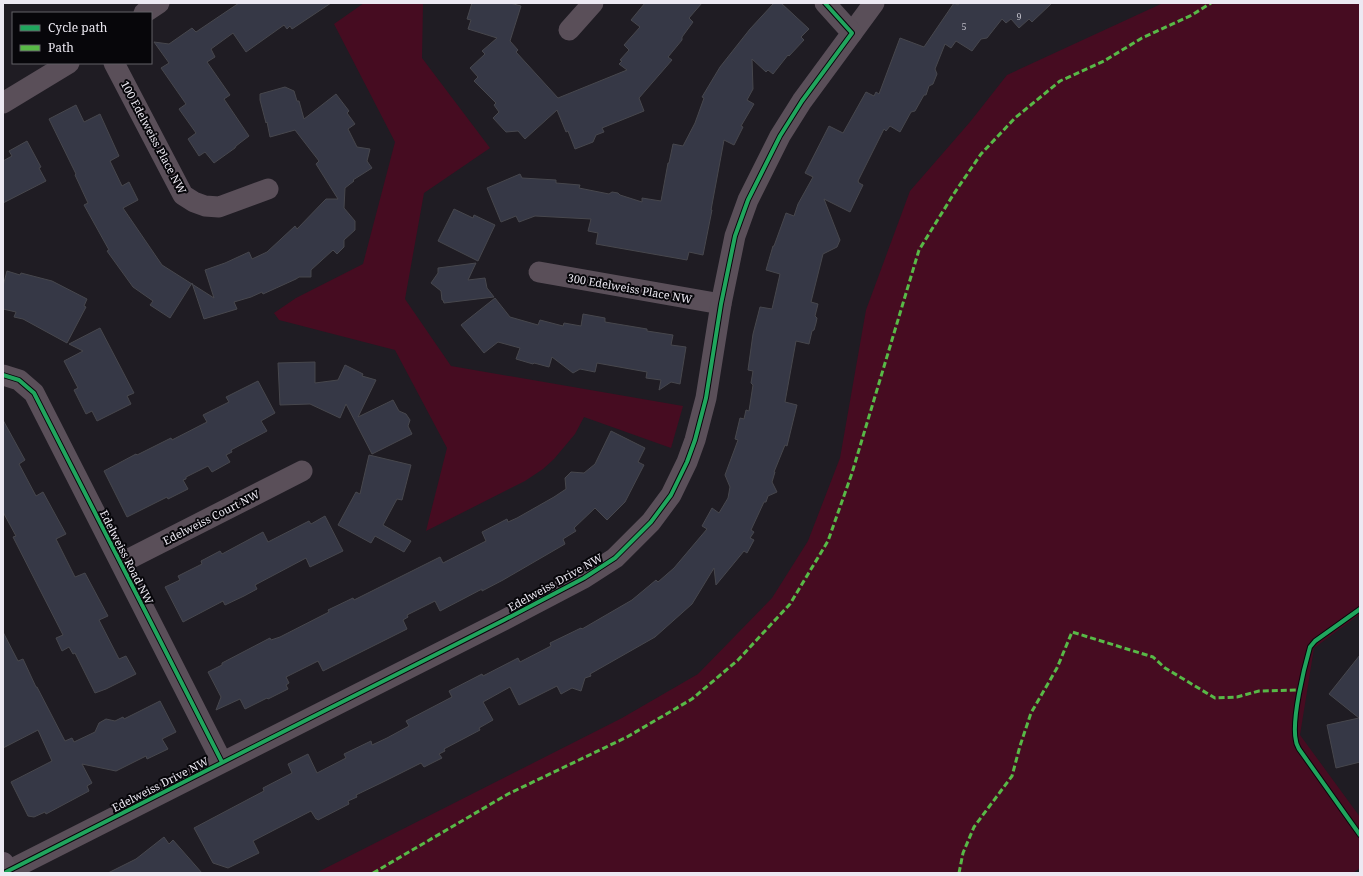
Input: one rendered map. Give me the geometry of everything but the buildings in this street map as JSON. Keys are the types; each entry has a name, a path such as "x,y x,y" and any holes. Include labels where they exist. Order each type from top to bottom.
{"street":[{"path":"146,12 159,3"},
{"path":"569,30 593,3"},
{"path":"825,3 852,33"},
{"name":"Edelweiss Drive NW","path":"5,869 222,762 517,613 584,578 615,558 651,522 671,495 687,462 695,440 706,398 721,304 735,236 748,200 763,167 802,101 874,3"},
{"path":"3,103 67,64"},
{"name":"100 Edelweiss Place NW","path":"115,64 183,195 194,202 205,206 218,207 268,189"},
{"name":"300 Edelweiss Place NW","path":"539,272 721,304"},
{"name":"Edelweiss Road NW","path":"3,375 19,380 34,393 222,762"},
{"name":"Edelweiss Court NW","path":"121,563 302,471"}],"shaded area":[{"path":"364,3 423,3 422,58 490,148 424,193 405,299 451,366 683,406 671,448 584,417 575,434 554,459 543,469 525,481 426,531 447,448 395,350 279,320 274,313 296,298 363,264 395,142 334,24"},
{"path":"1163,3 1360,3 1360,614 1314,648 1300,735 1360,817 1360,868 1353,873 316,873 622,718 698,674 772,598 808,541 840,458 866,310 910,191 970,122 1007,75"}],"marked path":[{"path":"373,873 508,794 627,737 692,699 738,660 790,604 828,541 852,473 919,250 953,195 981,154 1015,118 1060,81 1104,61 1142,38 1192,15 1211,3"},
{"path":"959,873 963,853 974,827 1012,776 1031,713 1057,668 1072,632 1153,657 1165,668 1215,698 1237,697 1259,691 1300,690"}],"cycle path":[{"path":"6,872 584,578 615,558 651,522 671,495 687,462 695,440 706,398 721,304 735,236 748,200 780,136 802,101 852,33 825,3"},
{"path":"3,375 19,380 34,393 222,762"},
{"path":"1360,609 1315,641 1310,647 1299,694 1295,721 1296,743 1299,749 1360,835"}]}
